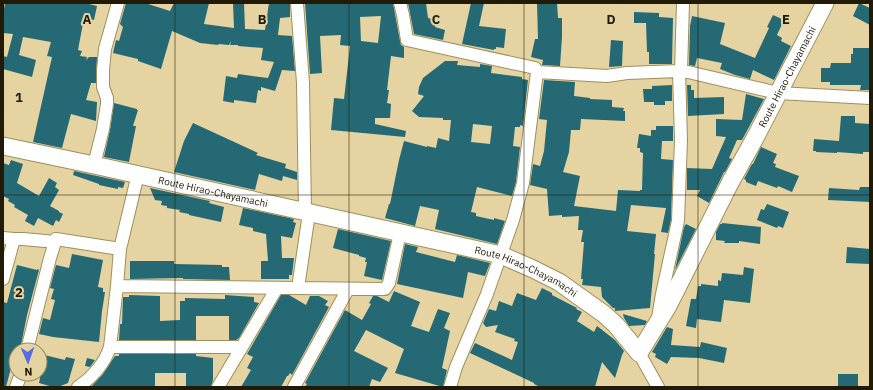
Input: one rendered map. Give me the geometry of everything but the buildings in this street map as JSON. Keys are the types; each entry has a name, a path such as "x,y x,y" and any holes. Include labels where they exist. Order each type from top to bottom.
{"main road":[{"name":"Route Hirao-Chayamachi","path":"3,146 138,174 307,213 501,255 559,282 588,302 616,325 639,353 668,306 731,181 825,3"}],"street":[{"path":"94,165 103,130 107,104 103,87 105,49 118,3"},
{"path":"297,3 303,82 307,213 298,288"},
{"path":"400,3 407,40 535,68 537,72 522,184 513,220 487,294 456,367 450,387"},
{"path":"657,324 678,221 681,140 680,71 683,3"},
{"path":"537,72 607,76 626,73 680,71 778,93 870,98"},
{"path":"78,387 92,376 107,355 110,347 120,249 138,174"},
{"path":"117,286 385,289 389,283 400,233"},
{"path":"3,279 8,239 56,242"},
{"path":"29,342 56,239 120,249"},
{"path":"218,387 277,288"},
{"path":"294,387 348,289"},
{"path":"110,347 242,347"},
{"path":"639,353 658,387"}]}
